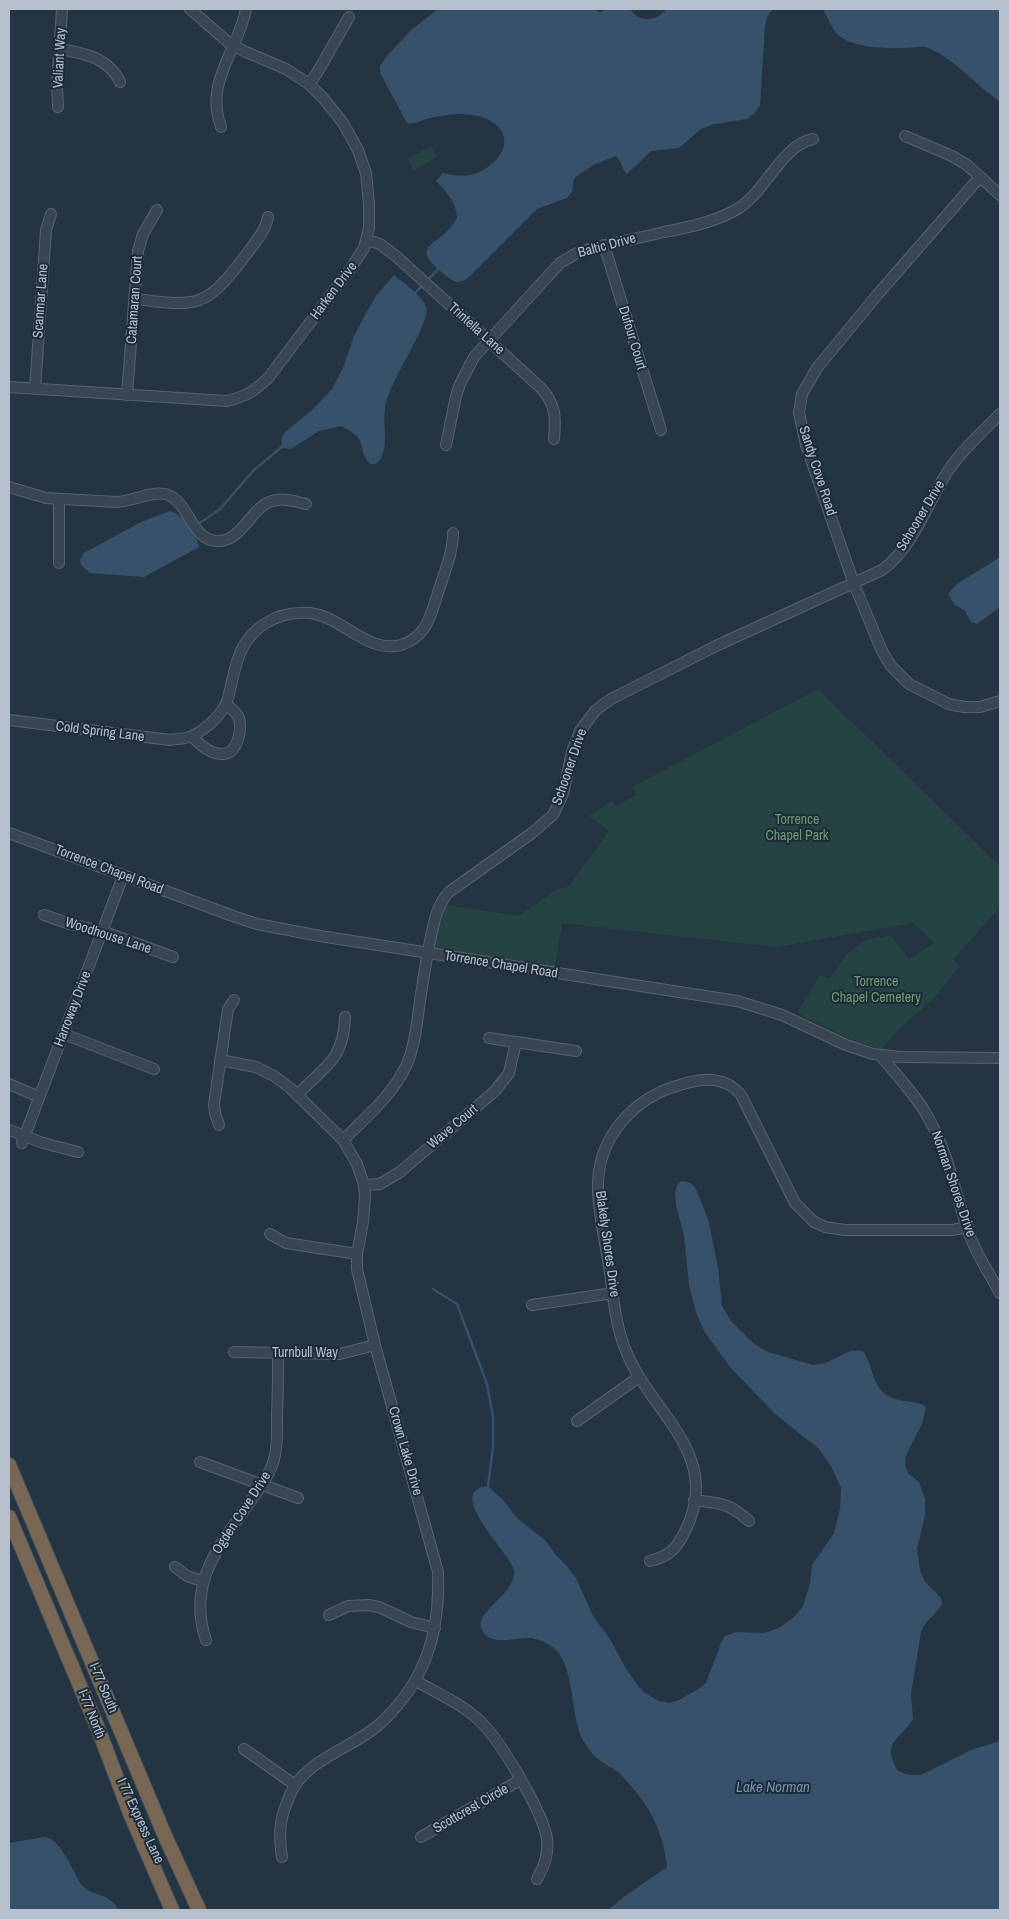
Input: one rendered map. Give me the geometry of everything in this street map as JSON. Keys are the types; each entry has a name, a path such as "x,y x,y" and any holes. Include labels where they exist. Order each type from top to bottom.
{"highway":[{"name":"I-77 South","path":"9,1465 165,1836 199,1910"},
{"name":"I-77 North","path":"9,1517 99,1731 130,1813 172,1910"},
{"name":"I 77 Express Lane","path":"99,1731 181,1910"},
{"name":"I 77 Express Lane","path":"165,1836 192,1910"}],"street":[{"name":"Valiant Way","path":"58,107 57,86 62,9"},
{"name":"Harken Drive","path":"9,387 228,401 245,397 270,377 364,248 367,240 369,204 363,163 343,123 309,84 286,69 234,46 215,32 190,9"},
{"path":"221,127 215,105 217,90 224,65 234,46 246,9"},
{"path":"309,84 318,73 349,17"},
{"path":"60,49 90,55 110,67 120,82"},
{"path":"905,136 952,156 967,165 1000,195"},
{"name":"Baltic Drive","path":"446,446 460,384 474,357 560,263 577,253 604,245 699,225 728,215 753,198 789,153 802,143 813,139"},
{"name":"Sandy Cove Road","path":"980,177 817,368 802,394 799,413 806,445 854,584 882,651 891,666 904,680 924,693 948,704 980,707 1000,701"},
{"name":"Catamaran Court","path":"127,395 140,242 156,210"},
{"name":"Scanmar Lane","path":"35,389 46,230 51,214"},
{"path":"135,299 185,303 206,298 228,279 264,230 268,217"},
{"name":"Trintella Lane","path":"367,240 380,244 397,257 546,393 556,417 554,439"},
{"name":"Dufour Court","path":"604,245 661,430"},
{"name":"Schooner Drive","path":"343,1140 392,1090 407,1064 416,1033 428,953 437,909 449,892 532,833 552,815 563,794 572,752 580,731 596,710 611,699 718,645 882,570 897,557 949,470 1000,414"},
{"path":"9,487 37,496 124,502 156,494 165,494 180,504 197,530 204,536 219,541 226,540 235,534 258,510 270,501 288,500 306,504"},
{"path":"59,563 60,499"},
{"name":"Cold Spring Lane","path":"9,720 170,740 192,736 219,715 226,704 234,667 242,648 257,630 274,619 293,614 311,613 334,621 382,646 392,647 405,644 420,635 426,627 431,614 451,550 453,533"},
{"path":"192,736 210,750 222,754 230,751 237,743 240,728 238,716 226,704"},
{"name":"Torrence Chapel Road","path":"9,833 257,924 428,953 737,1001 782,1015 846,1045 880,1055 1000,1058"},
{"name":"Harroway Drive","path":"23,1139 123,876"},
{"name":"Woodhouse Lane","path":"44,915 70,924 102,931 173,957"},
{"path":"219,1125 214,1104 228,1009 234,1000"},
{"path":"297,1095 326,1068 337,1054 344,1035 345,1017"},
{"path":"64,1034 154,1070"},
{"path":"489,1038 576,1051"},
{"name":"Wave Court","path":"364,1185 380,1184 394,1176 495,1091 509,1072 516,1042"},
{"name":"Norman Shores Drive","path":"880,1055 920,1104 930,1120 943,1149 979,1256 1000,1293"},
{"name":"Crown Lake Drive","path":"220,1060 249,1065 266,1071 289,1087 343,1140 357,1164 364,1185 365,1212 357,1254 357,1269 375,1345 438,1572 435,1628 429,1652 416,1680 399,1704 380,1724 368,1734 314,1767 295,1785 282,1816 280,1836 282,1857"},
{"name":"Blakely Shores Drive","path":"650,1561 666,1556 675,1548 689,1522 694,1500 694,1476 687,1446 639,1377 625,1349 613,1293 598,1190 599,1177 606,1147 618,1125 633,1109 642,1102 672,1087 696,1081 718,1080 729,1084 741,1095 795,1203 806,1216 820,1225 831,1229 845,1230 952,1230 968,1227"},
{"path":"9,1084 39,1097"},
{"path":"9,1130 23,1139 78,1152"},
{"path":"270,1234 286,1243 357,1254"},
{"path":"532,1305 613,1293"},
{"name":"Turnbull Way","path":"234,1352 340,1354 375,1345"},
{"name":"Ogden Cove Drive","path":"206,1640 202,1628 200,1609 202,1581 219,1548 262,1485 276,1453 278,1353"},
{"path":"577,1422 639,1377"},
{"path":"200,1462 298,1498"},
{"path":"694,1500 728,1505 749,1521"},
{"path":"175,1567 187,1576 202,1581"},
{"path":"329,1615 348,1606 369,1605 379,1607 411,1622 435,1628"},
{"path":"416,1680 468,1711 482,1722 498,1741 544,1824 547,1840 545,1862 537,1879"},
{"path":"244,1749 295,1785"},
{"name":"Scottcrest Circle","path":"421,1837 520,1780"}],"green space":[{"path":"431,146 437,157 414,170 408,159"},
{"name":"Torrence Chapel Park","path":"818,689 1000,866 1000,907 953,960 960,966 934,998 895,1033 882,1049 849,1038 797,1013 820,975 829,979 846,955 865,940 891,935 909,960 934,943 913,923 776,947 562,923 554,972 428,953 440,904 519,916 557,889 568,887 609,831 589,816 612,801 616,806 636,795 632,787"}],"water":[{"path":"438,9 592,9 600,12 608,9 630,9 638,17 648,19 658,16 667,9 773,9 767,17 765,26 760,105 754,114 747,119 714,124 701,129 679,148 651,151 627,174 616,156 595,164 574,178 572,192 567,198 537,209 467,279 455,282 435,266 428,257 427,251 430,245 451,227 457,217 453,201 436,181 443,173 466,176 480,172 489,166 502,151 504,143 503,134 497,126 487,119 473,115 444,115 416,123 407,123 380,73 380,66 387,56 411,30"},
{"path":"823,9 1000,9 1000,101 948,59 929,48 859,45 844,39 833,29"},
{"path":"394,275 421,299 426,307 426,315 388,398 384,416 385,445 381,458 376,464 370,464 356,436 341,426 319,431 291,449 281,448 282,437 285,432 311,411 332,389 365,315 376,296"},
{"path":"170,511 184,520 198,542 199,547 144,577 90,573 81,565 80,560 84,553 141,522"},
{"path":"1000,557 1000,607 977,624 971,622 965,611 954,604 948,594 957,584"},
{"name":"Lake Norman","path":"682,1181 691,1183 696,1189 709,1222 718,1268 722,1306 731,1321 753,1343 768,1352 813,1365 826,1363 850,1351 863,1351 876,1382 882,1391 893,1398 918,1403 926,1407 922,1424 906,1455 905,1464 908,1473 919,1482 925,1499 925,1516 917,1548 920,1571 925,1582 941,1598 942,1604 925,1624 921,1632 911,1694 913,1719 894,1742 891,1753 898,1771 910,1775 921,1775 971,1750 1000,1741 1000,1910 608,1910 667,1867 662,1839 657,1827 645,1804 628,1782 618,1772 597,1758 584,1742 577,1721 570,1681 562,1658 555,1649 534,1639 499,1640 488,1637 484,1633 481,1626 482,1618 508,1588 513,1579 514,1570 475,1510 472,1499 476,1490 488,1486 504,1501 518,1519 546,1541 566,1565 576,1578 593,1616 610,1639 625,1667 645,1693 659,1701 670,1703 679,1700 706,1683 725,1636 737,1632 764,1633 779,1628 794,1617 803,1606 810,1584 812,1565 834,1533 840,1509 841,1488 831,1466 818,1448 775,1414 730,1367 704,1331 696,1312 689,1285 684,1236 676,1205 675,1192 678,1184"},
{"path":"44,1837 56,1843 61,1849 85,1888 110,1900 118,1910 9,1910 9,1843"}],"waterway":[{"path":"426,281 441,267"},
{"path":"413,295 423,285"},
{"path":"197,525 220,509 254,470 283,446"},
{"path":"433,1289 457,1304 487,1384 493,1417 493,1447 488,1486"}],"park label":[{"name":"Torrence Chapel Cemetery","path":"876,990"}]}
